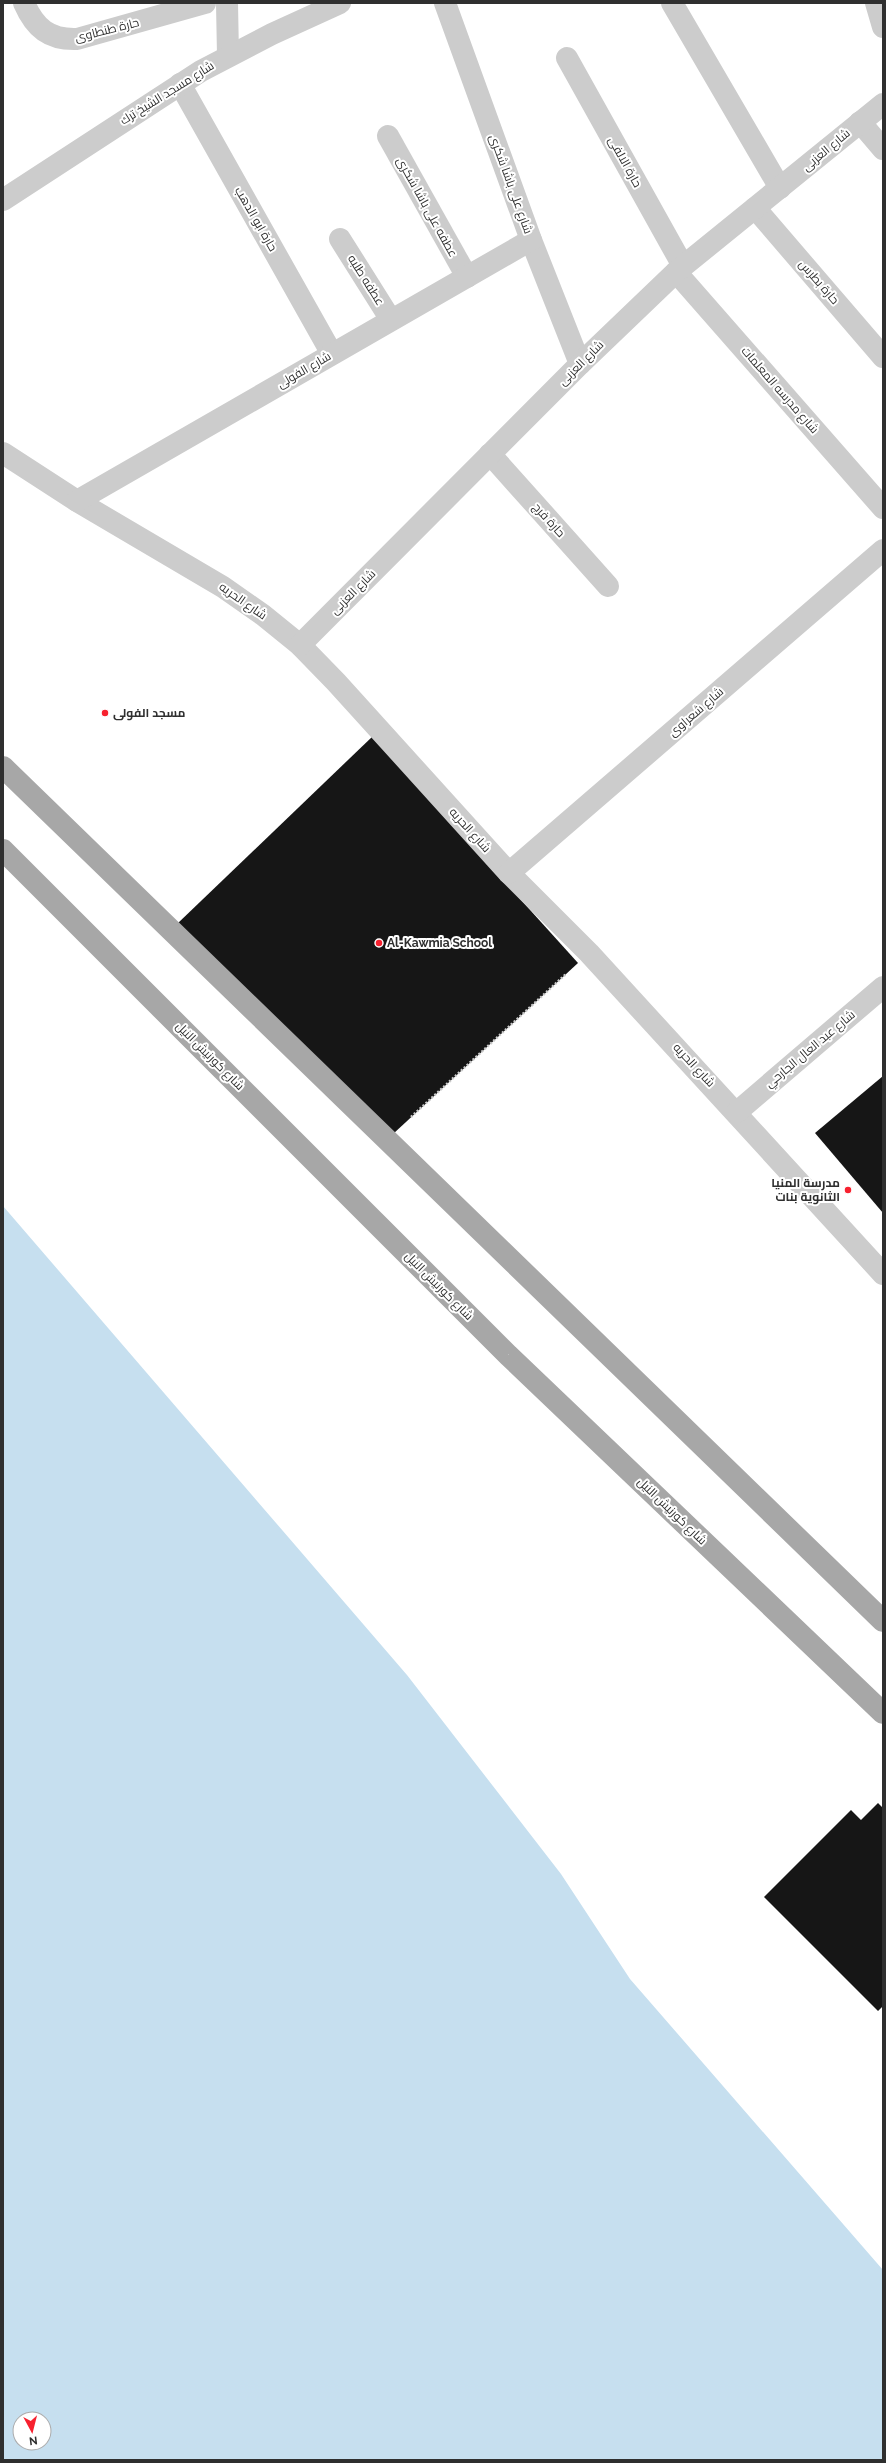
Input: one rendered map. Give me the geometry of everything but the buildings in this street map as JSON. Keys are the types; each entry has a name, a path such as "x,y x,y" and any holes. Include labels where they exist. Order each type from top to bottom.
{"main road":[{"path":"3,767 883,1622"},
{"name":"شارع كورنيش النيل","path":"3,850 508,1355 883,1713"}],"street":[{"name":"حارة طنطاوى","path":"24,3 30,18 39,28 51,36 64,40 78,39 205,3"},
{"path":"227,3 228,56"},
{"name":"شارع مسجد الشيخ ترك","path":"3,200 180,84 228,56 340,3"},
{"name":"شارع على باشا شكرى","path":"445,3 531,240 580,364"},
{"path":"672,3 780,188"},
{"path":"876,3 883,27"},
{"name":"حارة الالفى","path":"567,58 680,269"},
{"name":"حارة ابو الدهب","path":"180,84 332,354"},
{"name":"شارع العزبى","path":"300,645 580,364 680,269 883,104"},
{"path":"860,122 883,149"},
{"name":"عطفه على باشا شكرى","path":"388,136 467,277"},
{"name":"حارة بطرس","path":"755,208 883,357"},
{"name":"عطفه طلبه","path":"340,239 391,320"},
{"name":"شارع الفولى","path":"77,501 531,240"},
{"name":"شارع مدرسه المعلمات","path":"680,269 883,508"},
{"name":"شارع الحريه","path":"3,453 77,501 223,587 263,615 300,645 336,682 509,873 589,953 737,1112 883,1274"},
{"name":"حارة فرج","path":"490,454 608,586"},
{"name":"شارع شعراوى","path":"509,873 883,550"},
{"name":"شارع عبد العال الجارحي","path":"737,1112 883,987"}],"path":[{"path":"387,1139 589,953"}],"water":[{"path":"3,1206 407,1675 561,1874 630,1979 883,2270 883,2460 3,2460"}],"place":[{"name":"مسجد الفولى","path":"105,713"},
{"name":"Al-Kawmia School","path":"379,943"},
{"name":"مدرسة المنيا الثانوية بنات","path":"848,1190"}]}
